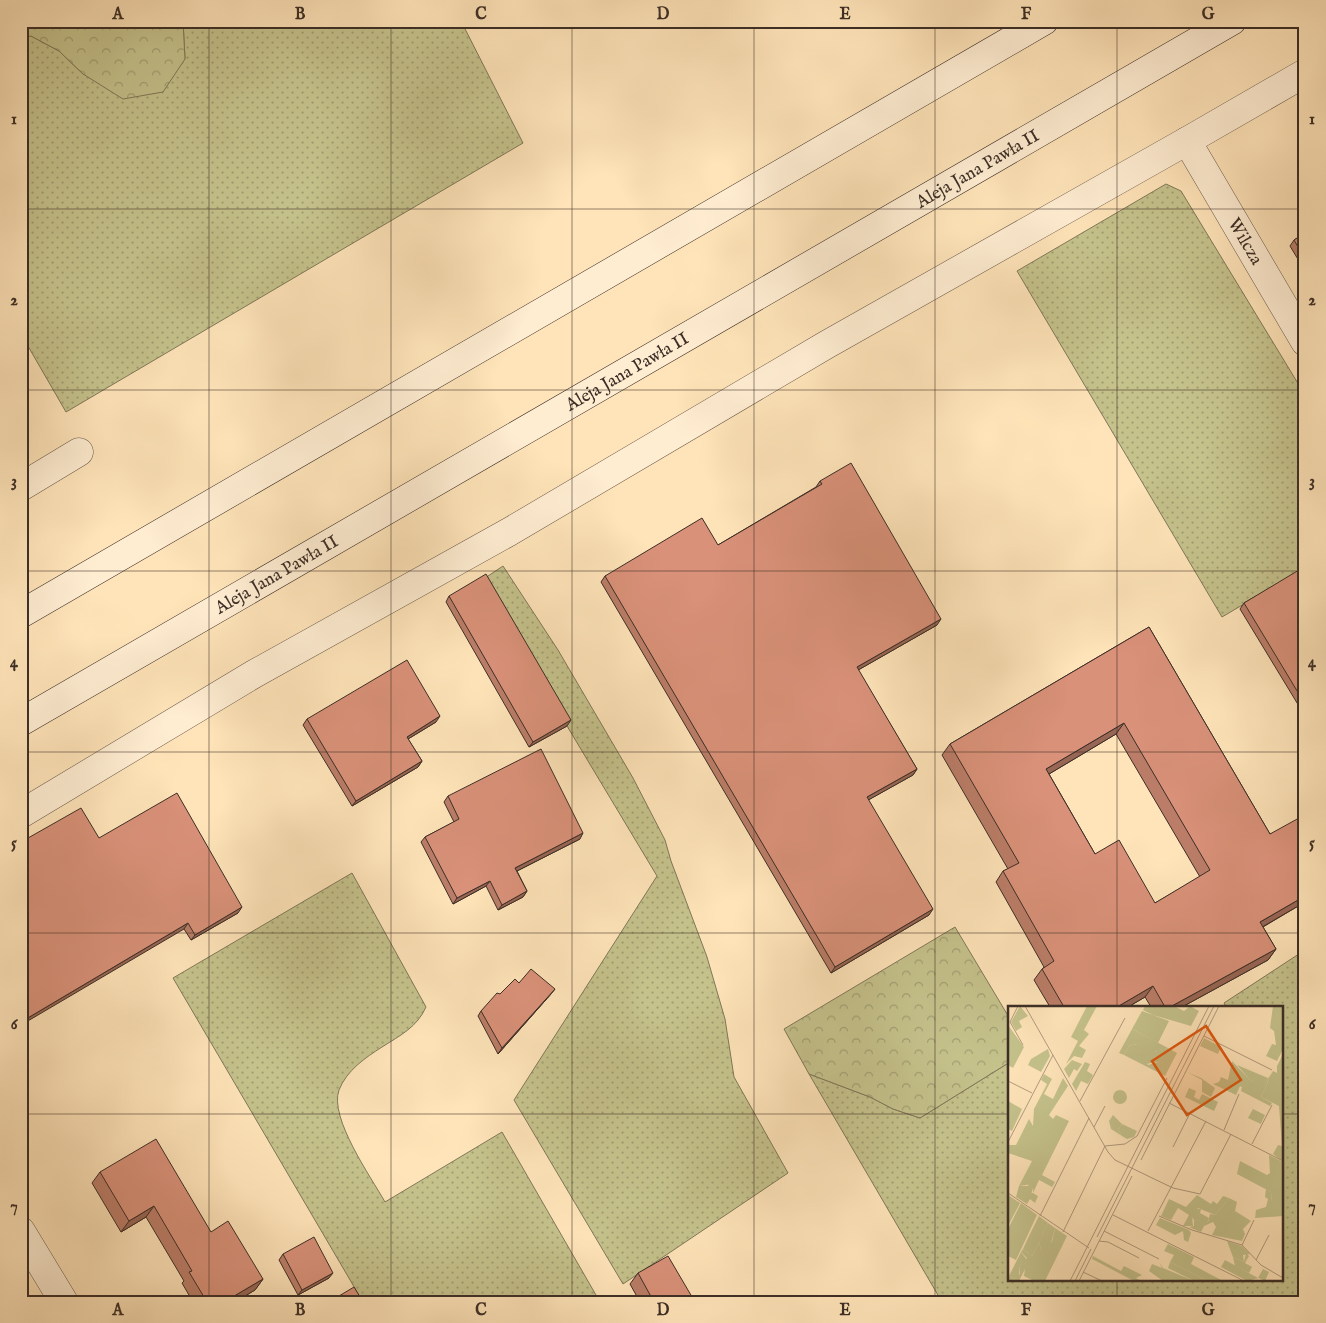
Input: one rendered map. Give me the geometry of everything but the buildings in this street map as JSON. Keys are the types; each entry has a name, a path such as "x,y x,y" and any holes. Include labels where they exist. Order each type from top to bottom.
{"main road":[{"path":"21,614 1044,21"},
{"name":"Aleja Jana Pawła II","path":"21,722 1232,21"},
{"path":"21,814 254,674 509,532 835,340 1187,142 1305,73"},
{"name":"Wilcza","path":"1187,142 1305,342"},
{"path":"21,487 79,452"},
{"path":"21,1230 64,1302"}],"green space":[{"path":"21,21 183,21 185,59 163,92 123,99 83,74 59,51 31,36 21,38"},
{"path":"183,21 461,21 523,143 66,412 21,334 21,38 31,36 59,51 83,74 185,59"},
{"path":"1166,184 1181,191 1305,395 1305,568 1222,617 1017,271"},
{"path":"503,566 558,650 633,778 665,840 707,957 725,1019 734,1077 788,1173 623,1284 514,1100 657,876 482,580"},
{"path":"352,873 426,1007 418,1020 408,1030 357,1065 347,1076 339,1090 340,1116 345,1131 362,1163 385,1202 502,1132 600,1302 363,1302 173,978"},
{"path":"955,927 1008,1016 1008,1063 920,1118 893,1109 870,1097 809,1074 784,1029"},
{"path":"1305,950 1305,1302 942,1302 809,1074 870,1097 893,1109 920,1118 1008,1063 1008,1280 1284,1280 1284,1006 1226,1006 1224,1003"}]}
